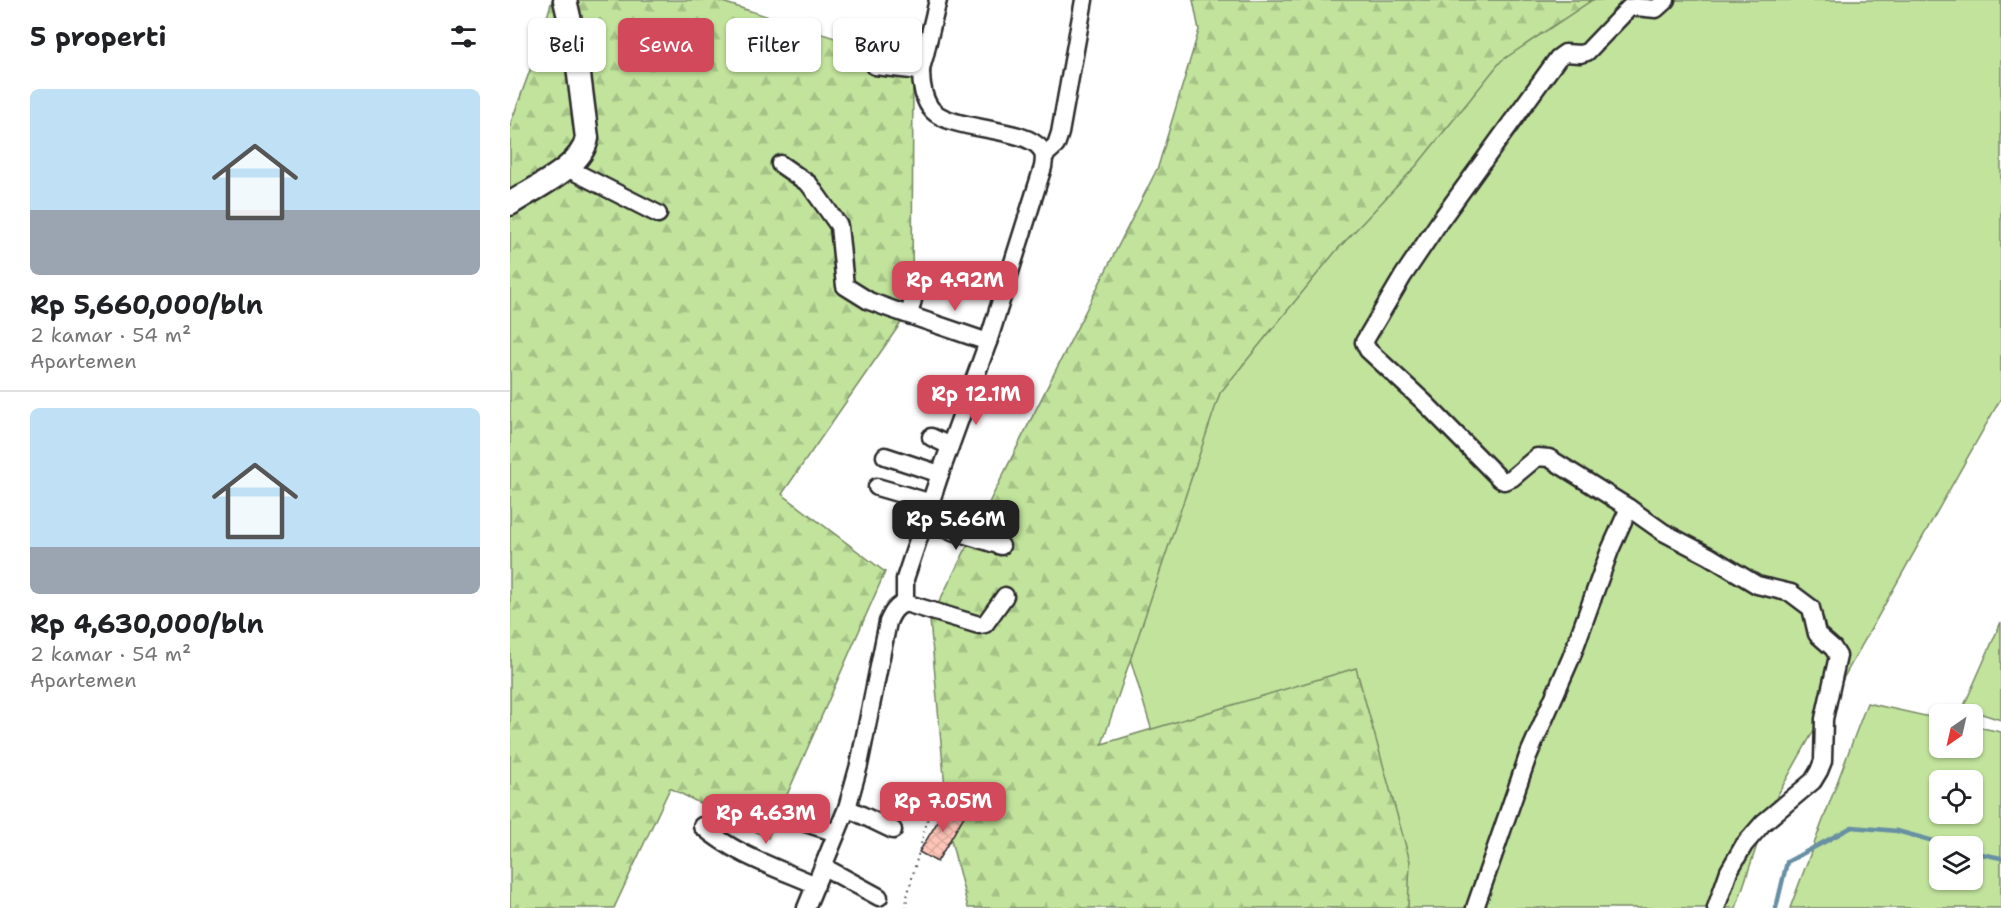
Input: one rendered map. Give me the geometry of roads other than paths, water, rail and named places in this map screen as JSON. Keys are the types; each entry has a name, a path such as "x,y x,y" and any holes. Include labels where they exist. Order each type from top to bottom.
{"street":[{"path":"510,204 567,168 584,148 587,138 575,44 565,0"},
{"path":"922,67 938,0"},
{"path":"1044,156 1056,145 1060,132 1084,0"},
{"path":"1666,0 1656,9 1629,8 1587,52 1565,53 1558,58 1440,221 1403,276 1364,342 1368,350 1423,401 1500,479 1508,480 1532,460 1543,456 1557,462 1663,532 1757,585 1788,592 1807,603 1814,613 1817,634 1833,648 1838,656 1824,719 1823,761 1819,771 1806,788 1763,823 1748,839 1729,871 1716,908"},
{"path":"905,603 905,579 988,342 1039,181 1044,156 1041,149 1028,140 948,119 934,112 925,97 921,72"},
{"path":"780,164 809,184 839,226 845,286 869,301 938,327 988,342"},
{"path":"567,168 658,214"},
{"path":"909,315 917,284"},
{"path":"931,437 950,446"},
{"path":"885,456 940,474"},
{"path":"877,487 932,503"},
{"path":"1475,908 1528,756 1571,658 1610,550 1629,508"},
{"path":"924,522 1001,546"},
{"path":"807,908 847,808 859,765 888,622 893,612 899,605 905,603 979,625 985,624 1005,596"},
{"path":"847,808 894,830"},
{"path":"772,812 836,833"},
{"path":"702,826 719,841 753,859 816,885"},
{"path":"824,867 879,897"}],"waterway":[{"path":"1776,908 1787,862 1852,827 1897,831 1929,840"},
{"path":"1983,854 2001,858"}]}
